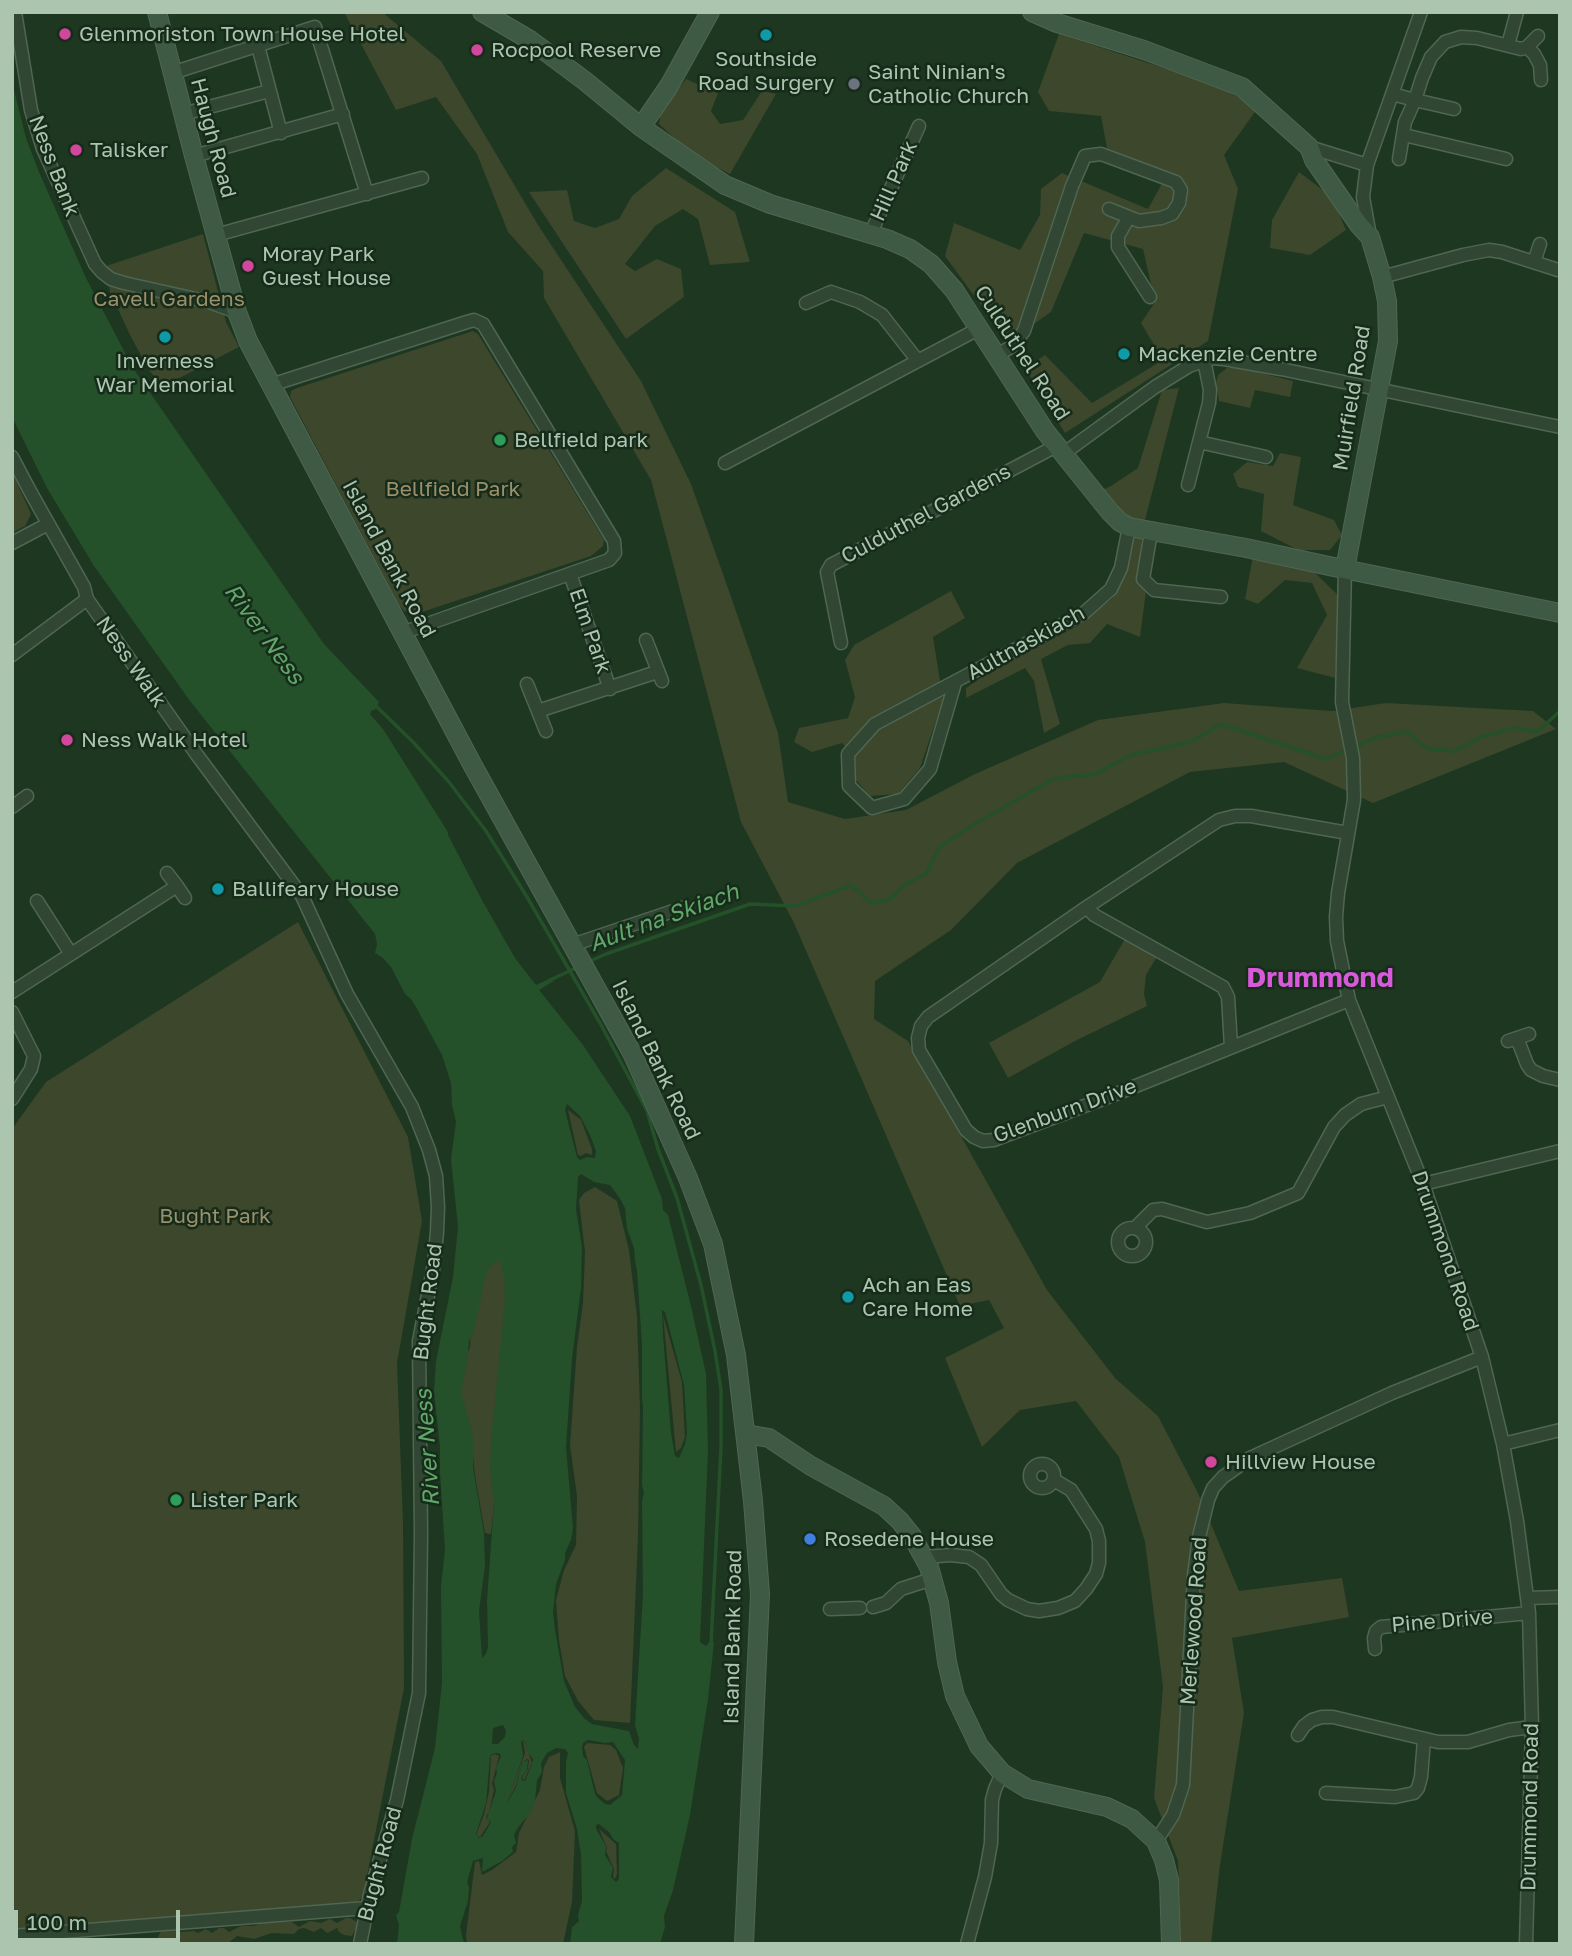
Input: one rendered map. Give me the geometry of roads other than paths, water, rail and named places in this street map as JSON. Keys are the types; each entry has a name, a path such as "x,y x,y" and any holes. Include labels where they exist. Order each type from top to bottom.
{"main road":[{"name":"Haugh Road","path":"157,12 216,235"},
{"name":"Culduthel Road","path":"482,12 530,40 641,127 725,185 770,204 841,224 911,249 931,264 954,290 980,328 1045,431 1119,522 1151,532 1246,548 1560,613"},
{"path":"641,127 669,86 710,12"},
{"name":"Muirfield Road","path":"1032,12 1242,87 1309,147 1314,160 1370,237 1382,277 1388,341 1345,569"},
{"name":"Island Bank Road","path":"216,235 237,312 248,341 402,633 632,1053 688,1178 713,1244 736,1355 760,1594 744,1944"},
{"path":"746,1434 769,1438 811,1466 884,1506 912,1536 924,1557 939,1603 947,1662 955,1696 979,1746 1002,1773 1028,1789 1107,1807 1132,1819 1156,1841 1169,1880 1171,1944"}],"street":[{"name":"Ness Bank","path":"15,12 31,110 43,149 95,264 111,279 209,302 237,312"},
{"path":"1370,237 1363,197 1367,165 1421,12"},
{"path":"1508,45 1517,12"},
{"path":"172,73 315,27 367,194"},
{"path":"1399,159 1405,121 1431,57 1445,42 1461,37 1477,38 1521,49 1538,36"},
{"path":"258,46 281,133"},
{"path":"1527,47 1540,65 1541,80"},
{"path":"183,114 270,90"},
{"path":"1392,94 1454,109"},
{"path":"194,156 343,114"},
{"name":"Hill Park","path":"870,235 919,127"},
{"path":"1404,135 1506,159"},
{"path":"1309,147 1367,165"},
{"path":"997,355 1011,347 1024,331 1072,186 1085,156 1101,154 1176,182 1181,190 1179,203 1172,214 1148,221 1139,221 1109,209"},
{"path":"216,235 422,178"},
{"path":"1129,217 1118,236 1118,247 1150,297"},
{"path":"1534,262 1540,244"},
{"path":"1382,277 1489,250 1558,270"},
{"path":"806,303 831,292 860,302 882,315 918,361"},
{"path":"271,385 467,322 474,320 484,324 614,541 615,554 608,560 402,633"},
{"path":"724,463 980,328"},
{"path":"1060,450 1189,366 1212,358 1560,427"},
{"path":"1188,485 1209,403 1210,390 1204,360"},
{"path":"1199,442 1266,457"},
{"name":"Culduthel Gardens","path":"841,643 827,572 831,565 1060,450"},
{"name":"Ness Walk","path":"12,457 84,587 86,599 302,896"},
{"path":"12,543 48,524"},
{"name":"Aultnaskiach","path":"955,683 930,769 904,799 872,808 849,786 848,754 875,724 1084,613 1111,589 1121,568 1129,527"},
{"path":"1151,532 1143,579 1154,590 1221,597"},
{"name":"Drummond Road","path":"1345,569 1342,702 1353,758 1354,800 1340,874 1336,917 1339,951 1349,1000 1423,1184 1482,1357 1503,1444 1517,1521 1529,1613 1532,1727 1526,1944"},
{"name":"Elm Park","path":"570,574 610,688"},
{"path":"12,655 86,599"},
{"name":"Elm Park","path":"538,711 610,688 659,677 646,640"},
{"path":"527,684 546,732"},
{"path":"12,807 27,796"},
{"name":"Glenburn Drive","path":"1348,833 1251,816 1219,820 928,1017 921,1026 919,1050 966,1130 983,1141 994,1140 1349,1000"},
{"path":"167,873 186,898"},
{"path":"12,992 177,886"},
{"name":"Bught Road","path":"302,896 347,994 412,1107 436,1176 438,1207 434,1264 419,1341 419,1693 397,1800 367,1908 360,1944"},
{"path":"37,901 71,954"},
{"path":"579,958 685,907"},
{"path":"1087,907 1094,915 1223,987 1228,997 1231,1047"},
{"path":"12,1012 34,1056 32,1069 12,1099"},
{"path":"1518,1038 1531,1070 1560,1080"},
{"path":"1135,1228 1153,1210 1162,1209 1207,1222 1250,1213 1298,1193 1334,1127 1345,1115 1361,1104 1388,1097"},
{"path":"1423,1184 1560,1151"},
{"name":"Merlewood Road","path":"1156,1841 1173,1815 1183,1785 1194,1575 1199,1537 1213,1488 1250,1458 1392,1393 1482,1357"},
{"path":"1503,1444 1560,1430"},
{"path":"924,1557 969,1557 981,1565 1001,1594 1027,1609 1039,1611 1058,1608 1075,1601 1096,1574 1099,1541 1096,1529 1071,1490 1054,1480"},
{"path":"830,1609 866,1608 886,1603 901,1589 932,1579"},
{"path":"1527,1598 1560,1597"},
{"name":"Pine Drive","path":"1375,1650 1376,1631 1381,1627 1529,1613"},
{"path":"1298,1735 1312,1720 1322,1717 1333,1717 1438,1742 1468,1742 1509,1730 1532,1727"},
{"path":"1326,1794 1395,1797 1414,1793 1419,1788 1424,1740"},
{"path":"967,1944 989,1855 995,1789 1002,1773"},
{"path":"12,1936 367,1908"}],"water":[{"name":"River Ness","path":"12,82 26,138 39,172 86,278 133,368 324,644 379,702 370,714 383,729 448,832 515,958 536,985 551,978 554,981 539,990 583,1045 630,1116 662,1199 663,1210 668,1215 706,1374 708,1451 700,1642 706,1646 710,1641 714,1642 690,1815 673,1890 664,1916 665,1927 660,1944 570,1944 572,1927 579,1921 582,1901 581,1855 577,1829 566,1793 568,1753 565,1749 556,1748 547,1753 541,1763 542,1772 537,1780 535,1801 514,1835 516,1843 512,1847 513,1852 482,1872 483,1858 473,1861 467,1882 468,1901 460,1926 464,1944 397,1944 399,1925 396,1915 399,1912 412,1839 435,1748 442,1683 441,1586 445,1550 440,1447 434,1392 436,1361 453,1277 458,1227 451,1159 456,1122 451,1083 442,1055 416,1007 405,994 391,967 375,953 375,934 190,701 94,566 47,488 12,417","holes":["567,1104 580,1116 596,1151 595,1158 580,1160 565,1110","581,1174 594,1182 610,1185 625,1208 637,1271 642,1345 644,1493 643,1594 635,1725 639,1739 638,1749 629,1731 592,1724 575,1707 564,1681 555,1630 553,1612 556,1584 573,1528 566,1447 572,1359 581,1288 582,1247 576,1209 578,1177","499,1260 504,1274 505,1302 491,1441 490,1471 494,1502 487,1601 488,1647 482,1658 479,1611 485,1566 484,1533 473,1467 473,1436 461,1392 469,1341 474,1332 489,1267","662,1310 665,1312 684,1385 687,1433 679,1458 675,1456 663,1335","503,1725 505,1737 498,1744 492,1744 493,1728","523,1740 533,1759 532,1764 525,1781 521,1778 527,1770 528,1761 522,1763 516,1787 507,1803 523,1756","588,1740 613,1742 625,1760 622,1795 610,1805 596,1796 582,1748 583,1743","499,1753 501,1756 494,1781 496,1791 487,1818 491,1822 479,1838 476,1834 486,1803 490,1758 491,1755","599,1824 619,1843 619,1879 616,1882 611,1877 613,1868 605,1855 606,1846 596,1825"]}],"waterway":[{"path":"375,705 449,782 486,831 600,1023 647,1111 677,1198 701,1285 721,1390 721,1447 711,1644"},
{"name":"Ault na Skiach","path":"588,962 750,904 795,906 851,885 871,903 889,900 906,884 926,874 939,848 1053,779 1095,774 1131,755 1190,742 1221,724 1326,759 1377,737 1407,732 1428,749 1454,751 1481,737 1514,728 1537,732 1560,711"},
{"name":"Ault na Skiach","path":"550,980 578,967"}],"place":[{"name":"Glenmoriston Town House Hotel","path":"65,34"},
{"name":"Southside Road Surgery","path":"766,35"},
{"name":"Rocpool Reserve","path":"477,50"},
{"name":"Saint Ninian's Catholic Church","path":"854,84"},
{"name":"Talisker","path":"76,150"},
{"name":"Moray Park Guest House","path":"248,266"},
{"name":"Inverness War Memorial","path":"165,337"},
{"name":"Mackenzie Centre","path":"1124,354"},
{"name":"Bellfield park","path":"500,440"},
{"name":"Ness Walk Hotel","path":"67,740"},
{"name":"Ballifeary House","path":"218,889"},
{"name":"Ach an Eas Care Home","path":"848,1297"},
{"name":"Hillview House","path":"1211,1462"},
{"name":"Lister Park","path":"176,1500"},
{"name":"Rosedene House","path":"810,1539"}],"district":[{"name":"Drummond","path":"1320,978"}],"park label":[{"name":"Cavell Gardens","path":"169,299"},
{"name":"Bellfield Park","path":"453,489"},
{"name":"Bught Park","path":"215,1216"}]}
